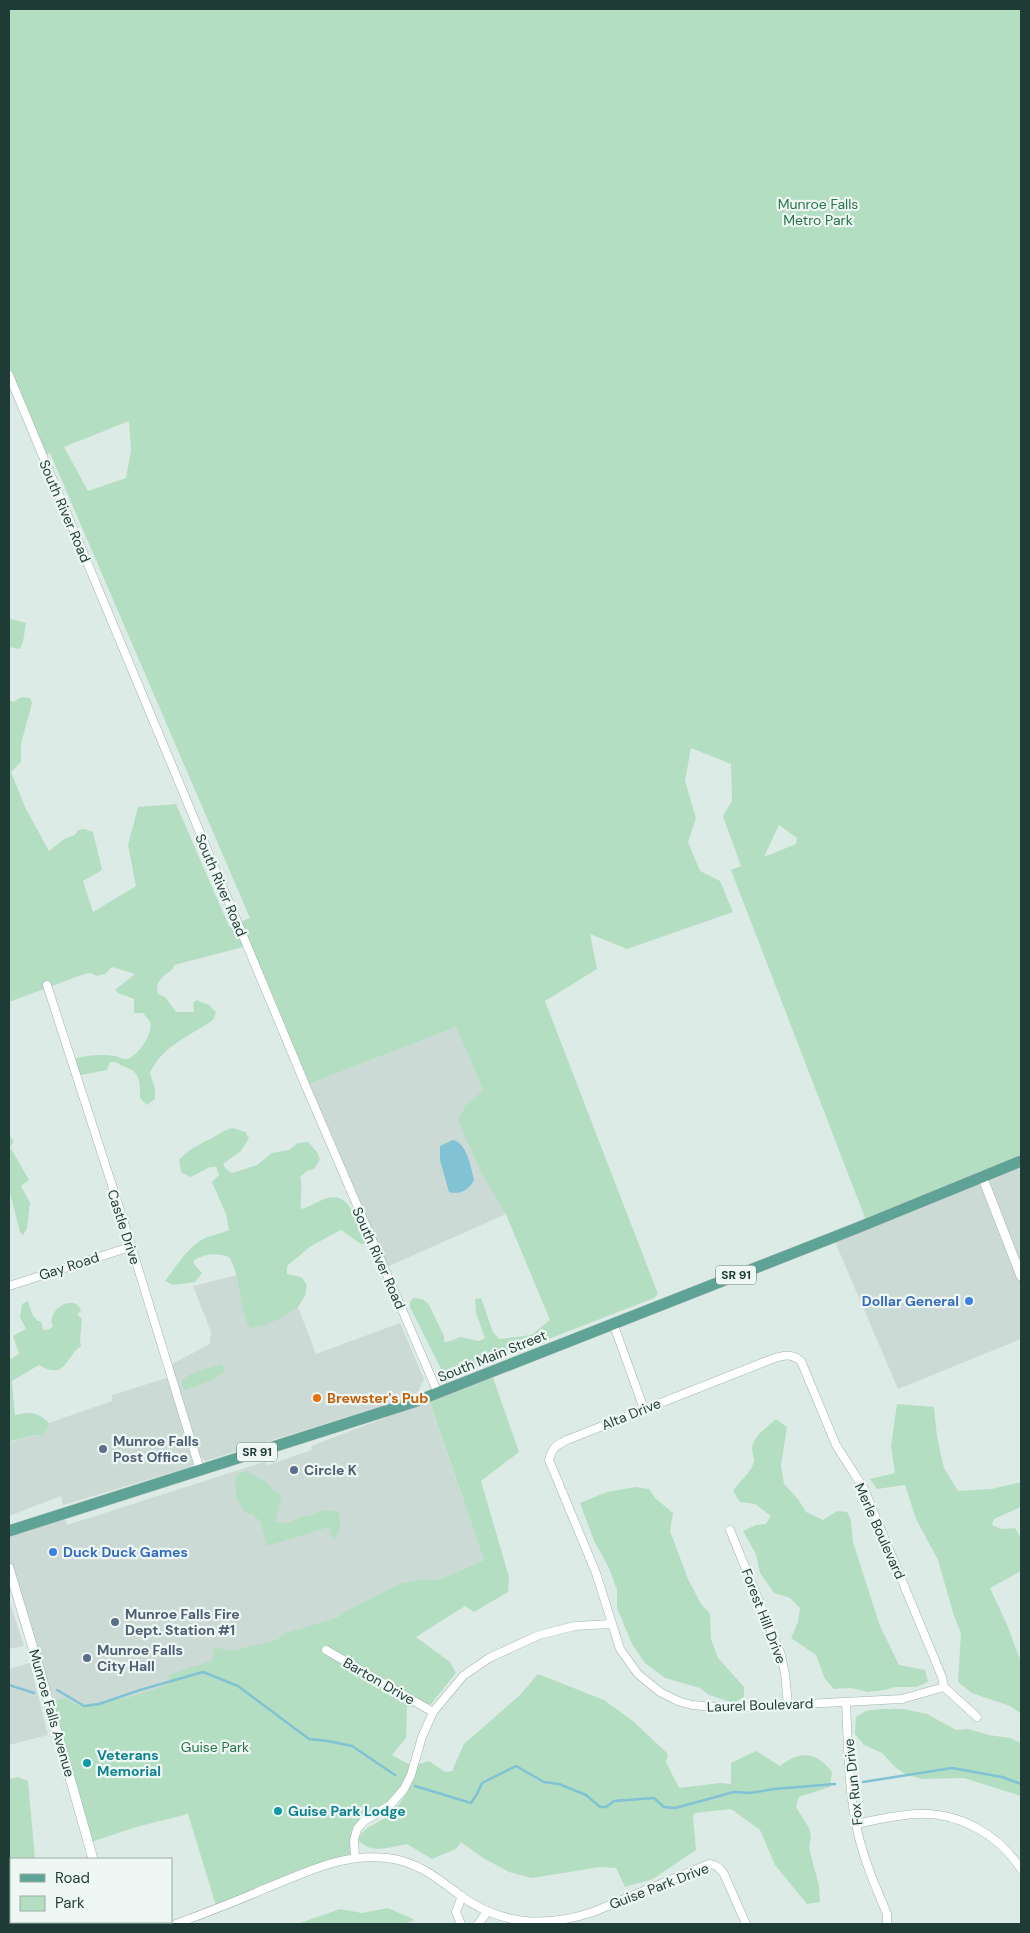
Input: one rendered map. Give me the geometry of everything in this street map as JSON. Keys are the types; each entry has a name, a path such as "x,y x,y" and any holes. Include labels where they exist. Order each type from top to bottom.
{"main road":[{"name":"SR 91","path":"613,1323 1021,1161"},
{"name":"South Main Street","path":"9,1531 438,1393 613,1323"}],"street":[{"name":"South River Road","path":"9,375 307,1089 438,1393"},
{"name":"Castle Drive","path":"46,984 200,1470"},
{"path":"982,1176 1021,1276"},
{"name":"Gay Road","path":"9,1286 130,1247"},
{"path":"613,1323 644,1409"},
{"name":"Merle Boulevard","path":"749,1368 785,1355 791,1355 801,1361 836,1445 864,1489 942,1677 944,1687 976,1717"},
{"name":"Alta Drive","path":"560,1487 549,1460 552,1449 556,1445 749,1368"},
{"name":"Laurel Boulevard","path":"560,1487 596,1573 620,1649 634,1670 654,1688 678,1701 714,1708 846,1702 902,1699 944,1687"},
{"name":"Forest Hill Drive","path":"730,1530 781,1655 788,1705"},
{"name":"Munroe Falls Avenue","path":"9,1568 93,1858"},
{"path":"355,1857 354,1840 357,1829 364,1821 390,1805 400,1796 408,1782 419,1745 433,1712 463,1676 500,1652 556,1629 611,1624"},
{"name":"Barton Drive","path":"326,1650 433,1712"},
{"name":"Fox Run Drive","path":"846,1702 851,1798 863,1853 887,1914 886,1924"},
{"path":"856,1824 916,1814 951,1818 975,1827 994,1839 1009,1853 1021,1869"},
{"name":"Guise Park Drive","path":"176,1924 323,1865 355,1857 393,1859 415,1866 436,1876 462,1896 488,1911 531,1922 576,1918 709,1864 719,1867 724,1874 746,1924"},
{"path":"461,1924 456,1912 462,1896"},
{"path":"478,1924 488,1911"}],"shaded area":[{"path":"456,1027 483,1090 465,1106 506,1214 387,1267 309,1084"},
{"path":"1021,1161 1021,1339 898,1389 833,1237"},
{"path":"237,1275 240,1287 262,1326 298,1307 316,1354 400,1323 424,1379 417,1395 205,1461 199,1455 170,1365 210,1344 211,1332 193,1286"},
{"path":"170,1377 191,1450 193,1464 190,1467 63,1505 61,1496 9,1516 9,1443 33,1435 42,1436 46,1432 49,1423 112,1401 112,1395"},
{"path":"429,1401 484,1560 438,1580 425,1579 401,1583 342,1613 338,1617 286,1633 287,1643 169,1675 169,1684 129,1697 84,1706 79,1706 66,1698 50,1700 9,1568 9,1531 63,1514 67,1525 264,1462 268,1465 312,1450 311,1446"},
{"path":"9,1600 24,1646 9,1649"},
{"path":"30,1663 48,1735 9,1745 9,1669"}],"green space":[{"name":"Munroe Falls Metro Park","path":"9,9 1021,9 1021,1161 867,1223 731,870 741,866 723,816 732,801 731,764 691,748 685,781 696,818 688,842 700,871 720,881 733,912 627,949 590,934 597,969 545,1001 658,1294 654,1298 482,1365 450,1374 442,1371 410,1307 410,1302 413,1298 422,1299 428,1303 444,1336 444,1342 460,1337 479,1341 485,1338 476,1313 475,1299 481,1298 493,1332 499,1339 531,1335 550,1320 505,1212 482,1174 458,1121 465,1106 483,1090 456,1027 309,1084 251,945 174,965 173,969 159,982 157,986 158,994 165,997 176,1012 194,1012 193,1003 196,1000 209,1005 216,1012 213,1020 177,1042 155,1064 150,1073 155,1089 155,1099 147,1105 140,1098 140,1085 134,1071 116,1062 110,1062 107,1070 81,1075 76,1071 74,1062 77,1058 96,1055 110,1055 127,1059 135,1054 144,1044 150,1032 149,1021 143,1013 134,1013 134,999 115,990 135,974 112,967 105,974 96,976 91,973 84,974 9,1002 9,700 14,702 21,697 30,698 32,703 21,744 21,762 11,772 26,809 49,851 64,839 75,835 78,830 84,829 93,832 102,870 83,881 93,912 136,886 128,845 138,807 176,804 229,926 250,918 50,453 42,456 9,375","holes":["129,421 131,451 126,478 88,491 64,447","779,825 797,838 796,844 764,857"]},
{"path":"9,616 11,619 26,623 20,649 9,647"},
{"path":"233,1128 245,1132 249,1138 241,1151 223,1164 232,1173 257,1165 272,1153 289,1150 298,1143 308,1142 317,1152 320,1159 315,1168 307,1171 300,1177 301,1209 332,1197 340,1199 352,1210 366,1244 361,1244 341,1230 311,1246 287,1266 287,1274 301,1277 307,1285 305,1296 298,1307 277,1320 250,1328 243,1311 236,1275 229,1257 212,1254 194,1260 194,1264 202,1273 195,1282 173,1285 165,1281 182,1258 197,1243 229,1230 226,1214 212,1182 219,1175 216,1167 210,1167 191,1177 181,1172 179,1160 194,1148"},
{"path":"9,1134 14,1142 10,1147 29,1180 21,1186 30,1203 27,1229 23,1235 20,1232 9,1193"},
{"path":"28,1301 33,1316 38,1321 41,1321 43,1330 50,1329 53,1326 53,1314 62,1305 73,1303 78,1306 81,1311 77,1314 82,1319 81,1346 60,1369 48,1369 39,1365 12,1381 15,1415 33,1413 49,1423 46,1432 42,1436 33,1435 9,1442 9,1360 19,1354 13,1336 26,1329 20,1317 22,1304"},
{"path":"222,1364 225,1372 210,1381 185,1390 182,1386 182,1381 190,1374"},
{"name":"Guise Park","path":"491,1372 519,1452 481,1481 509,1577 508,1592 474,1612 465,1606 416,1637 450,1662 456,1673 431,1704 407,1707 406,1738 392,1755 414,1767 404,1789 357,1829 355,1857 217,1909 188,1814 136,1827 91,1842 48,1701 66,1698 79,1706 84,1706 129,1697 169,1684 169,1675 213,1660 213,1649 218,1648 232,1651 277,1640 285,1633 338,1617 342,1613 401,1583 425,1579 438,1580 484,1560 428,1397"},
{"path":"897,1404 934,1407 937,1437 944,1468 958,1491 992,1489 1021,1482 1021,1507 994,1519 992,1525 1001,1529 1015,1528 1021,1538 1021,1571 990,1588 1019,1657 1021,1657 1021,1714 1010,1706 972,1693 958,1682 961,1633 954,1616 938,1560 916,1519 905,1485 877,1489 870,1479 895,1473 891,1446"},
{"path":"776,1419 787,1427 781,1465 784,1484 798,1499 806,1512 823,1520 837,1511 847,1512 851,1520 853,1542 880,1626 899,1665 925,1670 928,1682 916,1687 895,1687 868,1692 851,1688 834,1689 825,1679 816,1655 791,1638 798,1622 800,1608 790,1598 774,1593 760,1573 756,1554 743,1531 756,1525 766,1524 771,1516 755,1504 740,1502 733,1491 753,1465 752,1450 754,1441"},
{"path":"247,1471 269,1484 271,1488 280,1494 281,1499 275,1522 287,1523 305,1515 311,1516 320,1510 339,1512 339,1527 333,1540 329,1527 267,1546 260,1521 251,1513 249,1515 242,1508 236,1496 235,1479 239,1473"},
{"path":"636,1487 649,1489 655,1498 673,1513 670,1531 688,1579 701,1604 710,1614 711,1639 718,1658 744,1687 744,1697 734,1703 709,1695 700,1688 665,1678 645,1663 632,1644 617,1608 617,1590 609,1568 594,1541 580,1503 607,1492"},
{"path":"538,1674 604,1700 634,1722 668,1754 666,1762 679,1788 720,1783 731,1784 731,1763 756,1751 780,1766 794,1757 808,1755 820,1760 832,1772 830,1787 799,1797 796,1807 809,1828 811,1837 809,1848 819,1886 820,1902 807,1904 775,1865 760,1830 731,1809 695,1813 693,1816 696,1850 653,1879 625,1887 616,1868 600,1867 532,1878 509,1872 483,1858 461,1842 456,1849 432,1859 407,1844 375,1849 363,1845 358,1840 364,1831 390,1814 401,1802 411,1785 419,1764 429,1761 445,1772 452,1771 464,1744 519,1696"},
{"path":"904,1709 927,1714 956,1730 968,1729 1010,1738 1021,1743 1021,1796 964,1778 922,1779 907,1775 896,1768 882,1753 864,1745 855,1734 856,1717 866,1711"},
{"path":"18,1777 28,1781 35,1858 10,1858 10,1892 9,1891 9,1779"},
{"path":"388,1908 415,1920 404,1924 297,1924 340,1909 362,1913"}],"water":[{"path":"453,1140 458,1142 465,1151 474,1180 470,1187 457,1193 449,1192 440,1160 440,1146"}],"waterway":[{"path":"57,1690 84,1706 99,1704 203,1672 238,1686 309,1739 352,1746 395,1775"},
{"path":"9,1685 34,1693"},
{"path":"415,1786 471,1803 482,1783 516,1766 544,1782 559,1784 586,1795 600,1807 606,1807 614,1801 654,1798 664,1807 675,1808 734,1792 750,1793 835,1784"},
{"path":"863,1782 952,1768 1002,1777 1021,1784"}],"place":[{"name":"Dollar General","path":"969,1301"},
{"name":"Brewster's Pub","path":"317,1398"},
{"name":"Munroe Falls Post Office","path":"103,1449"},
{"name":"Circle K","path":"294,1470"},
{"name":"Duck Duck Games","path":"53,1552"},
{"name":"Munroe Falls Fire Dept. Station #1","path":"115,1622"},
{"name":"Munroe Falls City Hall","path":"87,1658"},
{"name":"Veterans Memorial","path":"87,1763"},
{"name":"Guise Park Lodge","path":"278,1811"}]}
